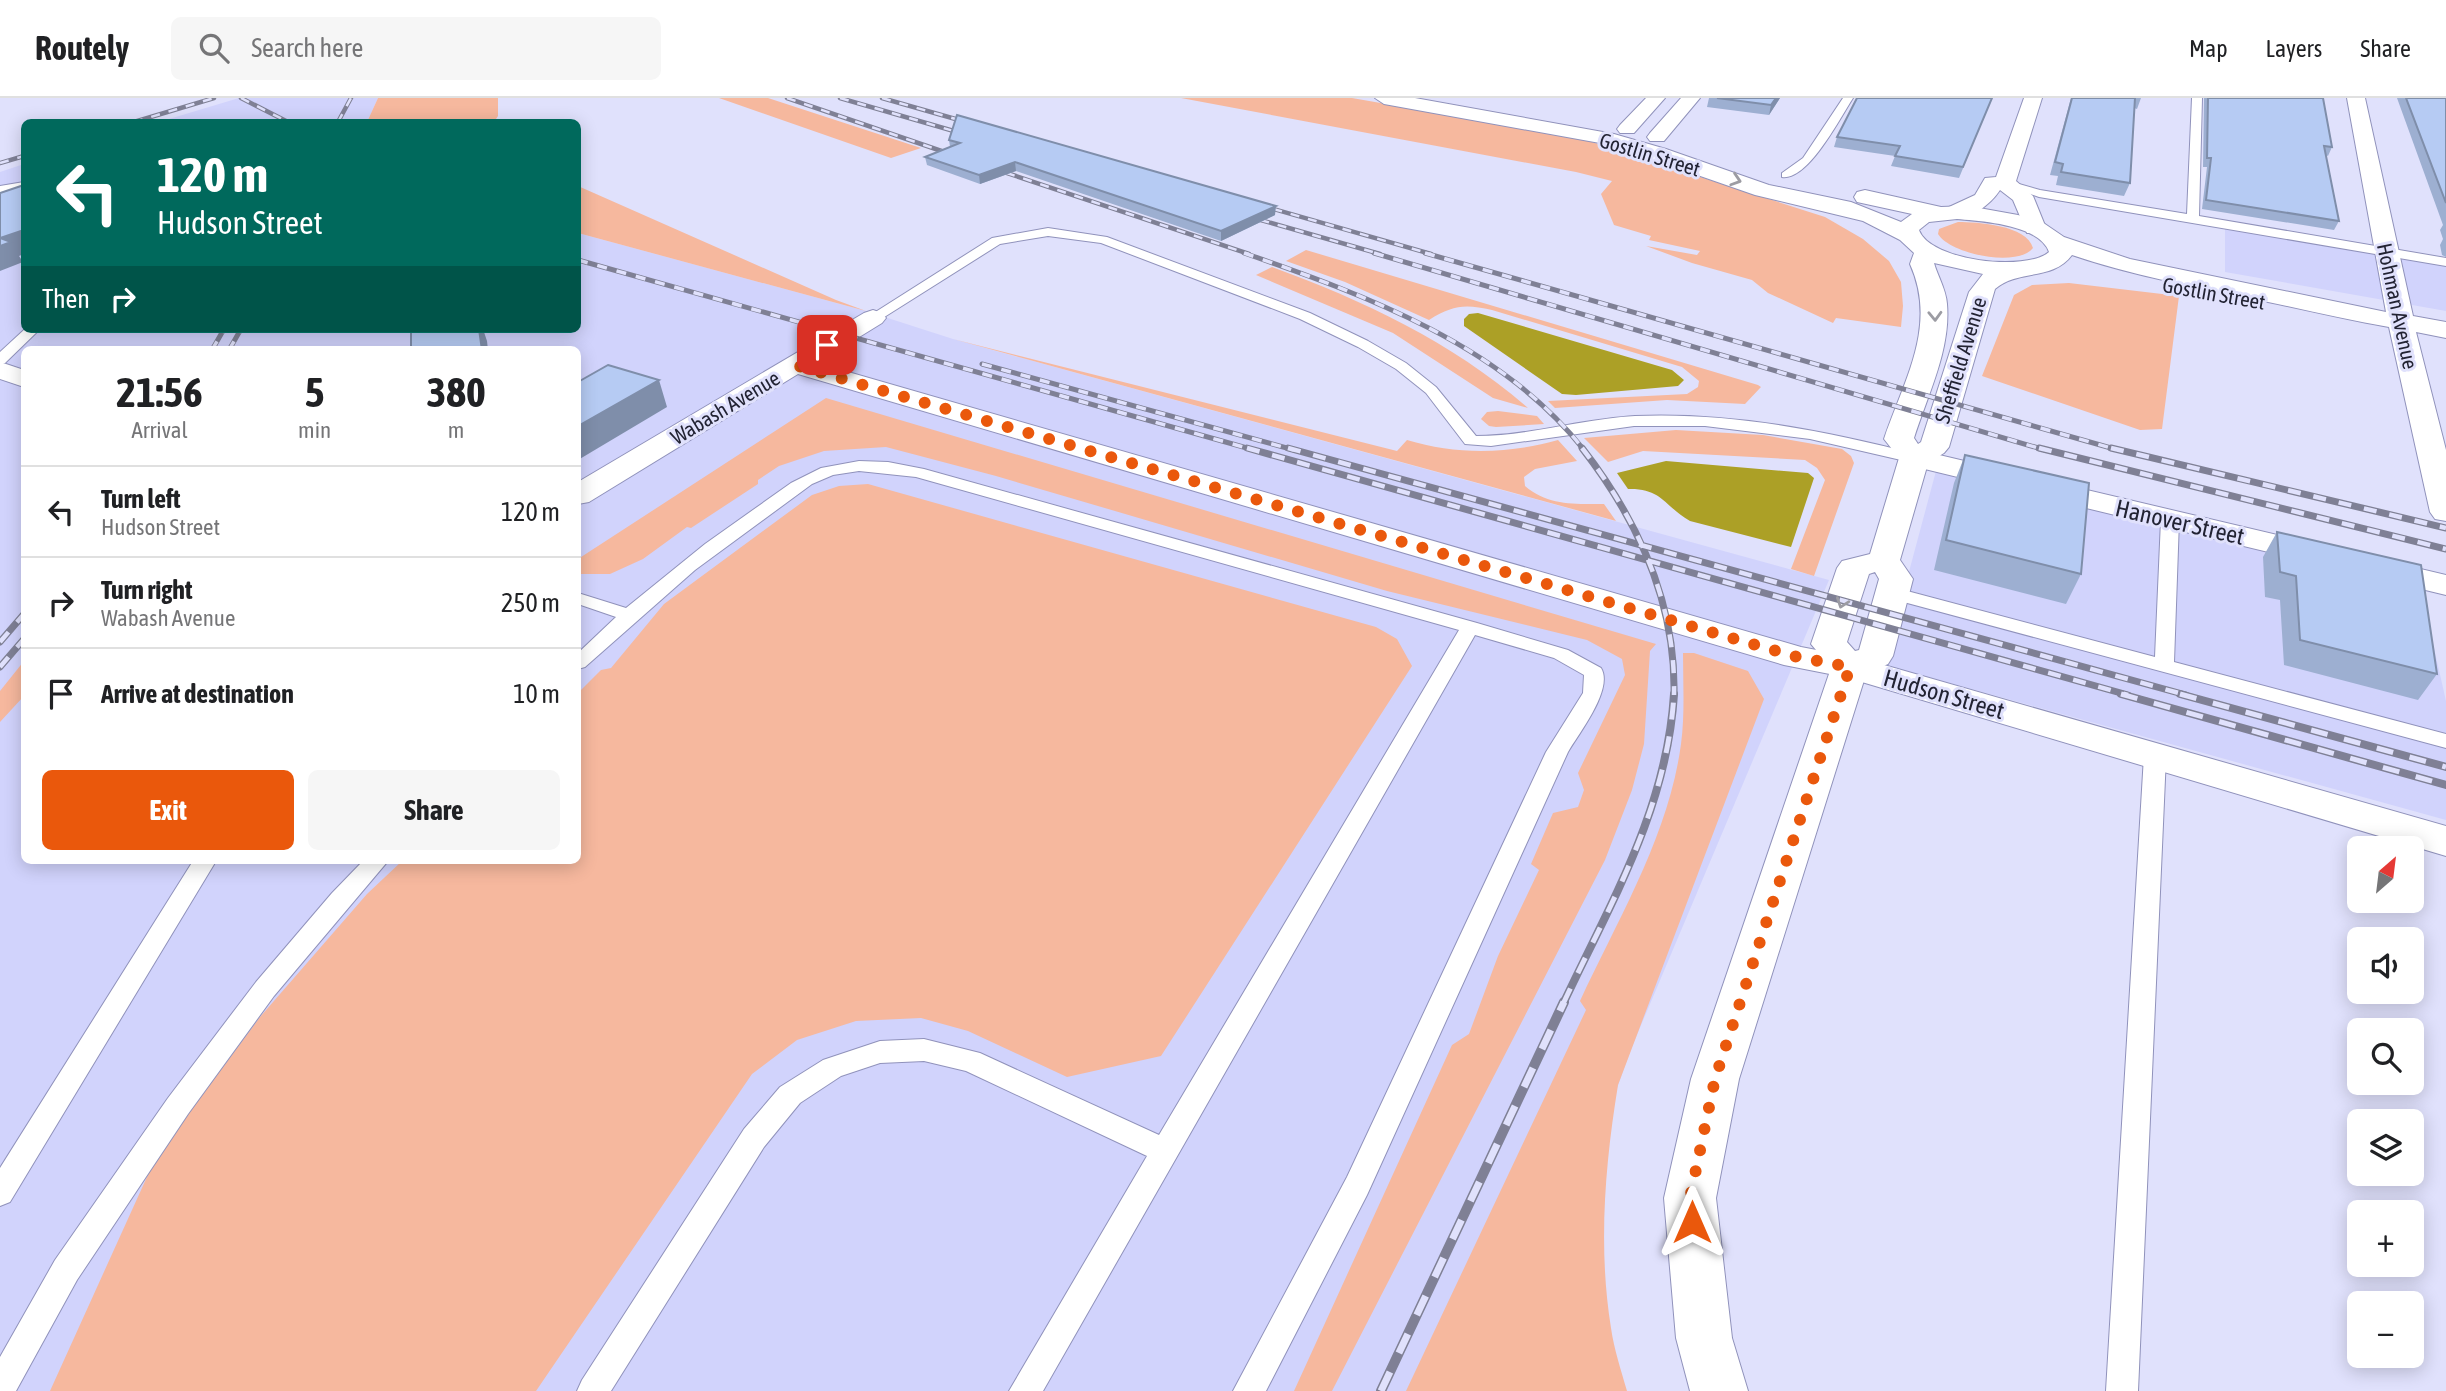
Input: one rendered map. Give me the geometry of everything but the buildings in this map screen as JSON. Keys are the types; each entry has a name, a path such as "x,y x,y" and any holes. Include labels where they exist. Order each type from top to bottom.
{"main road":[{"name":"Gostlin Street","path":"1384,98 1614,141 1659,153 1763,190 1843,207 1871,216 1919,250 1966,265 2127,278 2269,303 2303,304"},
{"name":"Gostlin Street","path":"1463,98 1627,129 1858,196 1947,213 1998,217 2035,228 2057,242 2111,261 2303,304 2446,330"},
{"path":"1627,129 1656,98"},
{"path":"1657,137 1691,98"},
{"path":"2005,183 2033,98"},
{"name":"Hohman Avenue","path":"2356,98 2401,322 2436,435 2444,497"},
{"path":"1919,250 1907,228 1912,221 1947,213 1983,199 1993,183 2005,183 2017,188 2030,211 2035,228"},
{"path":"1763,190 1865,224 1897,242 1919,250"},
{"path":"2028,269 2058,260 2061,248 2057,242"},
{"name":"Sheffield Avenue","path":"1914,458 1899,439 1936,330 1935,306 1919,250"},
{"name":"Sheffield Avenue","path":"1850,667 1875,656 1888,576 1914,458 1934,447 1980,299 1980,289 1985,282 2028,269"},
{"name":"Wabash Avenue","path":"581,493 873,318"},
{"name":"Hudson Street","path":"795,365 1797,657 1850,667 2446,841"},
{"path":"0,370 21,379"},
{"name":"Hanover Street","path":"1914,458 2446,585"},
{"path":"1719,1391 1704,1338 1690,1198 1715,1079 1850,667 1829,644 1854,568 1888,576"}],"lane":[{"path":"1786,175 1807,160 1849,98"},
{"path":"2193,220 2197,98"},
{"path":"2005,183 2039,193 2446,262"},
{"path":"0,190 21,186"},
{"path":"873,318 996,241 1032,233 1068,233 1115,244 1305,316 1363,344 1401,366 1431,390 1471,441 1491,441 1633,422 1709,422 1788,430 1914,458"},
{"path":"0,360 29,333"},
{"path":"581,660 627,615 700,554 803,482 836,469 873,464 931,476 1470,627 1561,654 1594,672 1592,693 1558,752 1357,1186 1249,1391"},
{"path":"2164,665 2170,520"},
{"path":"1888,576 2164,665 2446,741"},
{"path":"581,599 627,615"},
{"path":"1025,1391 1470,627"},
{"path":"2122,1391 2155,756"},
{"path":"0,1193 203,864"},
{"path":"0,1388 66,1270 178,1106 265,989 340,899 374,864"},
{"path":"593,1391 754,1138 790,1095 832,1069 880,1052 924,1050 948,1055 971,1061 1165,1151"}],"shaded area":[{"path":"239,98 378,98 368,119 169,119"},
{"path":"378,98 498,98 496,119 368,119"},
{"path":"719,98 768,98 921,148 891,158"},
{"path":"1181,98 1352,98 1592,142 1825,217 1863,239 1889,261 1901,282 1901,327 1836,318 1833,323 1768,293 1752,280 1692,263 1646,246 1697,255 1700,251 1649,240 1651,236 1614,225 1601,194 1612,181"},
{"path":"21,165 21,333 581,333 581,234 1829,580 1631,1049 1509,1391 0,1391 0,172"},
{"path":"581,187 836,300 866,311 581,234"},
{"path":"1958,222 1988,224 2012,230 2029,240 2033,248 2025,254 1999,258 1969,252 1945,241 1938,234 1939,229"},
{"path":"2225,222 2446,258 2446,311 2225,272"},
{"path":"1306,250 1761,387 1745,404 1667,400 1555,408 1548,401 1687,394 1698,387 1699,381 1682,367 1492,310 1459,307 1429,320 1345,282 1286,261"},
{"path":"1272,267 1374,309 1438,343 1499,384 1528,408 1493,398 1393,333 1256,275"},
{"path":"2069,283 2179,296 2162,429 2140,430 1982,376 2014,295 2032,285"},
{"path":"1478,313 1672,370 1684,380 1678,386 1562,394 1464,326 1464,319 1469,314"},
{"path":"953,339 1397,451 1407,440 1444,448 1483,451 1521,448 1558,440 1577,461 1535,469 1524,477 1525,486 1552,500 1572,504 1604,504 1616,521"},
{"path":"826,398 1656,644 1650,651 1644,744 1632,790 1605,860 1332,1391 1294,1391 1452,1045 1469,1034 1498,956 1539,870 1531,864 1553,813 1578,807 1584,790 1578,773 1625,675 1622,659 1587,640 1387,591 996,476 886,447 824,451 779,466 758,480 758,484 691,528 687,527 643,559 610,574 581,574 581,557"},
{"path":"1487,412 1537,416 1544,424 1496,427 1489,426 1481,419"},
{"path":"1676,430 1763,435 1842,449 1851,456 1854,463 1814,576 1791,569 1825,480 1817,468 1805,460 1643,451 1608,462 1584,438"},
{"path":"1666,461 1808,473 1814,478 1791,547 1690,521 1656,495 1639,489 1628,489 1617,473"},
{"path":"1936,471 2420,586 2446,701 2446,820 1884,665"},
{"path":"868,484 1376,627 1397,639 1412,666 1161,1056 1067,1077 968,1031 921,1018 856,1021 797,1040 752,1074 536,1391 50,1391 156,1157 260,1017 367,894 399,864 581,864 581,690 601,670 611,668 664,604 812,495 839,486"},
{"path":"1683,653 1694,653 1748,671 1764,699 1618,1085 1607,1176 1604,1237 1612,1336 1627,1391 1406,1391 1586,1010 1580,1001 1654,844 1675,778 1681,744"},
{"path":"21,665 21,699 0,722 0,691"}],"railway":[{"path":"144,119 214,98"},
{"path":"241,98 282,119"},
{"path":"340,119 351,98"},
{"path":"787,98 959,157"},
{"path":"840,98 971,136"},
{"path":"882,98 973,124"},
{"path":"0,163 21,157"},
{"path":"989,167 1249,254"},
{"path":"1256,204 1431,254"},
{"path":"1243,215 1380,254"},
{"path":"1244,253 1337,287 1429,328 1513,381 1551,413 1584,450"},
{"path":"1374,253 2045,450"},
{"path":"1425,253 2118,450"},
{"path":"581,261 1254,450"},
{"path":"214,346 222,333"},
{"path":"231,346 239,333"},
{"path":"982,364 1294,450"},
{"path":"1247,448 1648,561"},
{"path":"1288,448 1641,545"},
{"path":"1582,448 1620,504 1641,545"},
{"path":"2039,448 2446,549"},
{"path":"2111,448 2446,528"},
{"path":"1641,545 2186,695"},
{"path":"1641,545 1648,561"},
{"path":"1648,561 2128,695"},
{"path":"1648,561 1661,595 1668,628 1674,694"},
{"path":"0,642 21,618"},
{"path":"0,667 21,642"},
{"path":"1563,1004 1634,854 1648,816 1669,736 1674,694"},
{"path":"2121,694 2446,785"},
{"path":"2180,694 2446,767"},
{"path":"1381,1391 1564,1002"}],"route":[{"path":"827,345 795,365 1807,660 1850,667 1715,1079 1690,1198 1692,1222"}]}
